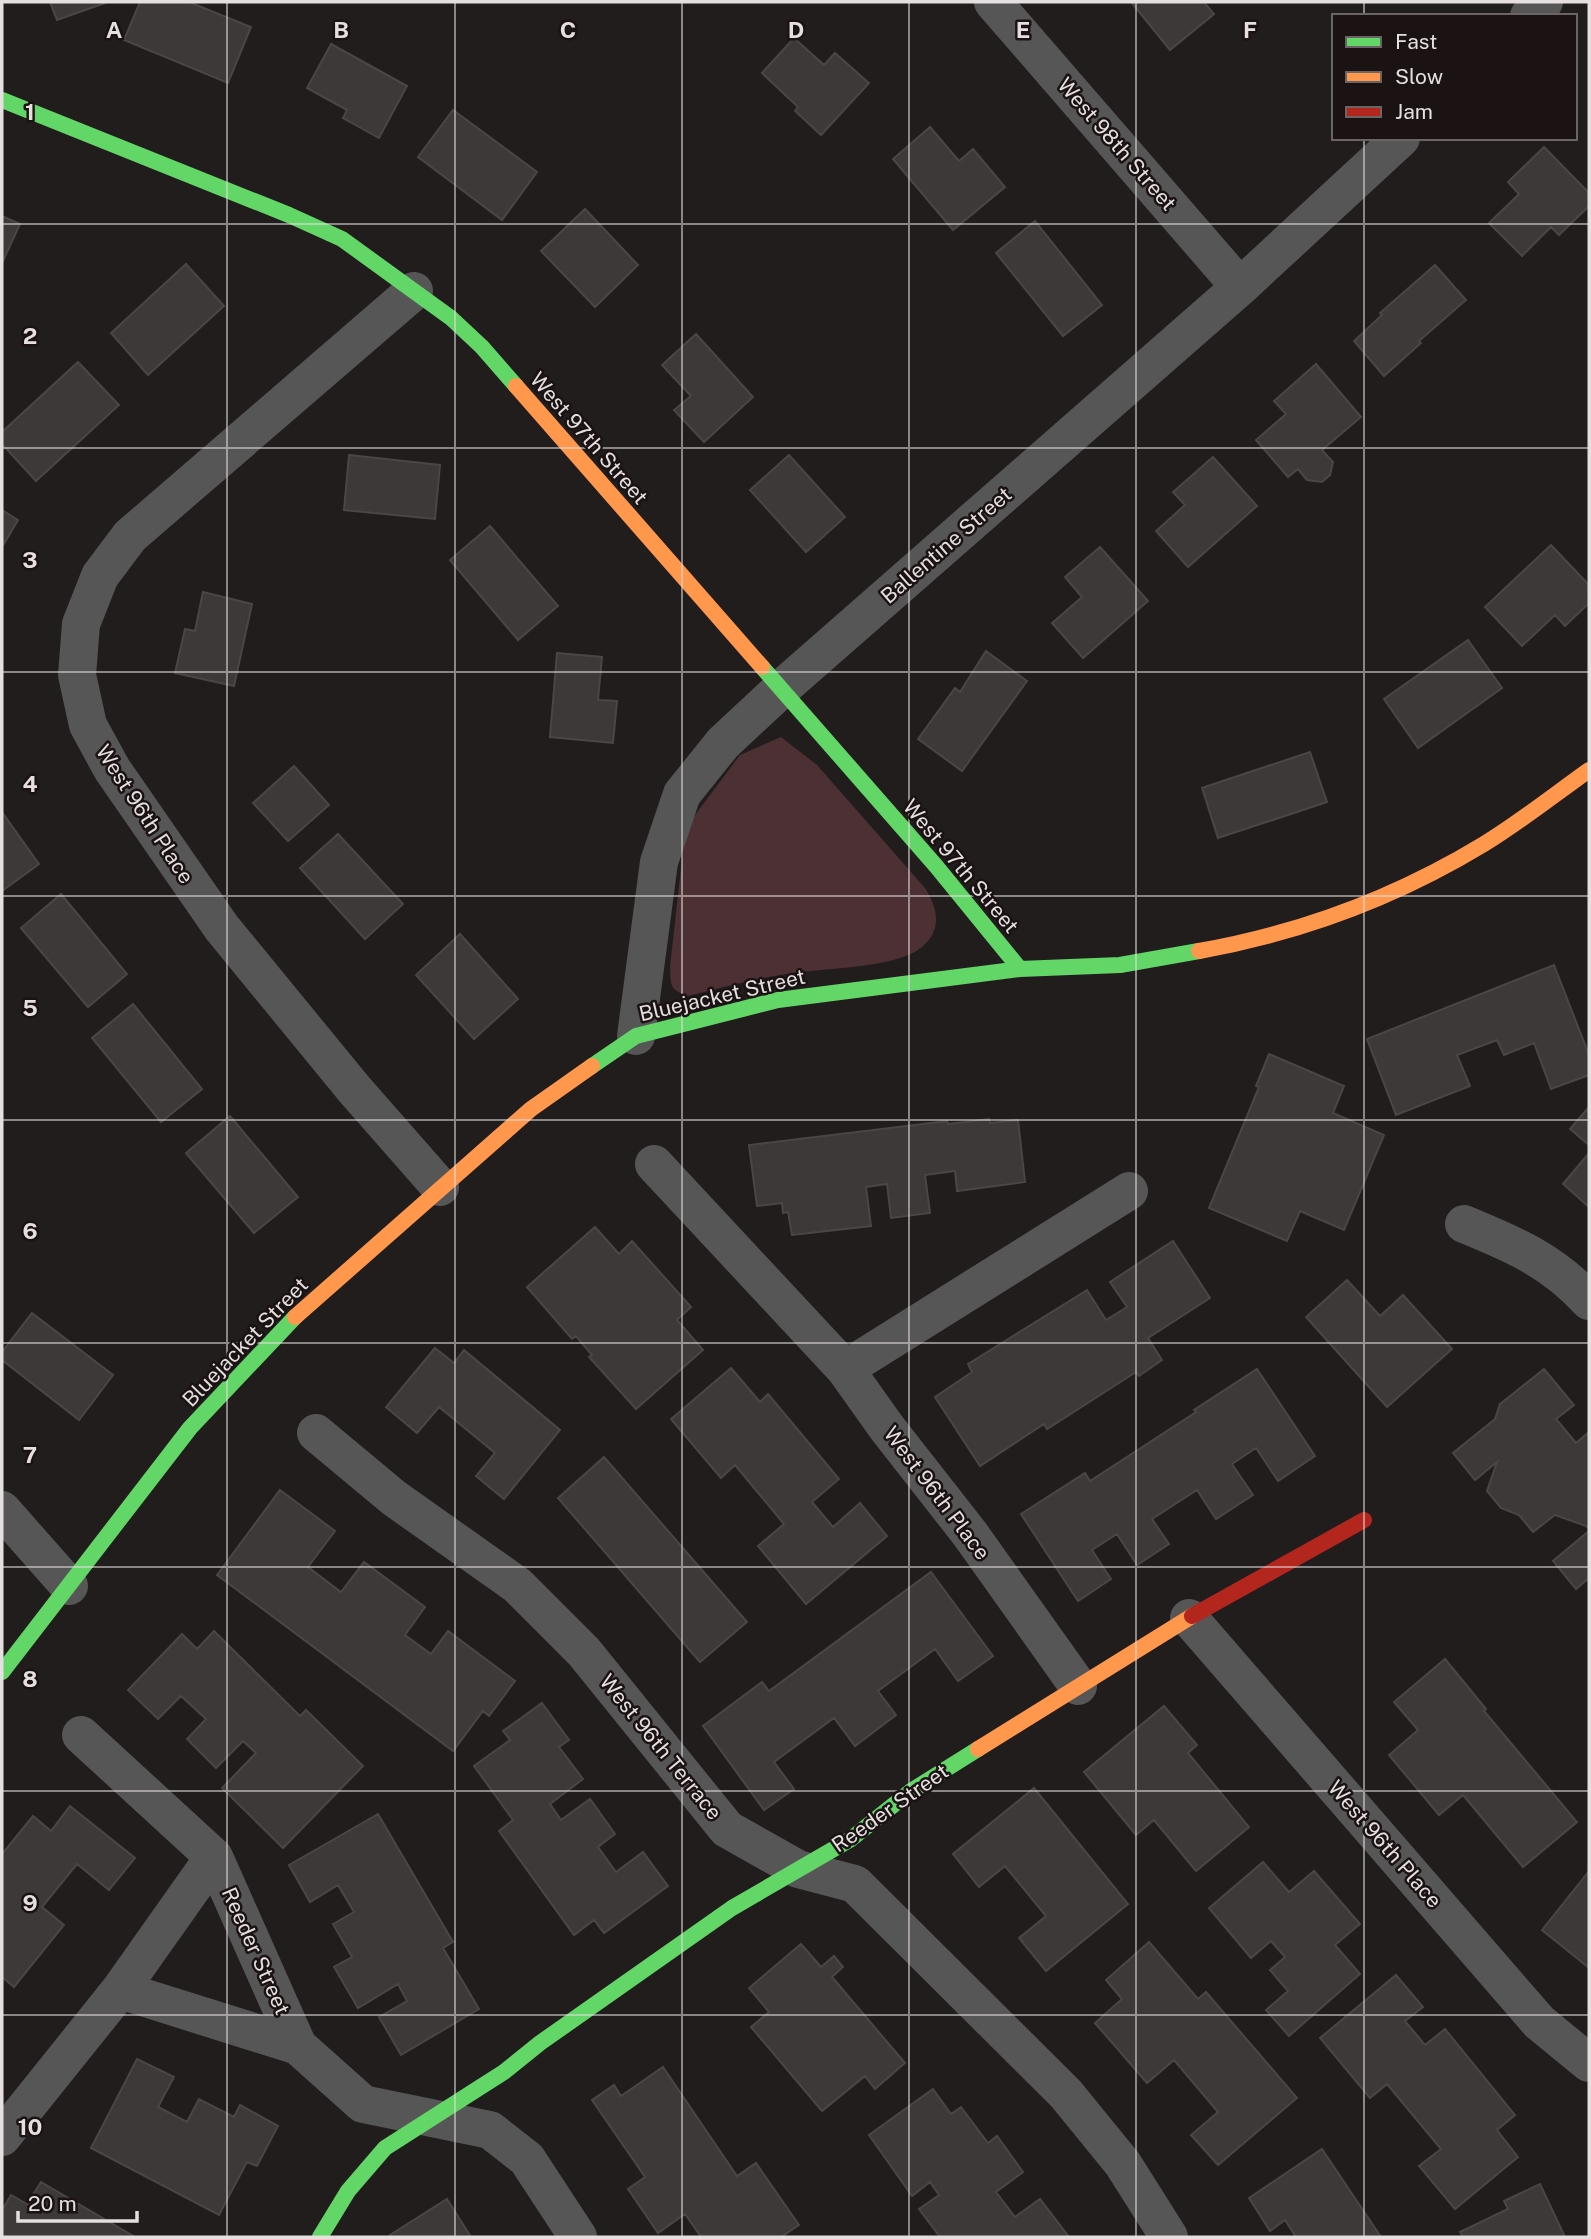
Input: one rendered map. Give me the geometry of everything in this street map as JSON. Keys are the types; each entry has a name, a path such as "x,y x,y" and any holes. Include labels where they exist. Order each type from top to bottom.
{"street":[{"name":"West 98th Street","path":"993,2 1240,287"},
{"path":"1531,14 1544,2"},
{"name":"West 97th Street","path":"2,100 289,215 342,239 451,318 482,347 936,866 1020,969"},
{"name":"Ballentine Street","path":"636,1035 659,862 682,794 723,743 781,689 1240,287 1399,140"},
{"name":"West 96th Place","path":"415,291 130,536 100,576 81,624 77,675 88,725 112,769 222,928 354,1089 440,1187"},
{"name":"Bluejacket Street","path":"2,1672 193,1425 294,1317 531,1109 636,1035 778,1000 1020,969 1133,962 1234,945 1338,916 1419,881 1486,843 1589,770"},
{"name":"West 96th Place","path":"654,1164 845,1369 970,1534 1078,1686"},
{"path":"845,1369 1129,1191"},
{"path":"1464,1224 1518,1245 1570,1280 1589,1301"},
{"name":"West 96th Terrace","path":"316,1433 394,1498 517,1585 584,1652 727,1829 798,1868 855,1884 1066,2094 1123,2164 1170,2237"},
{"path":"2,1510 69,1586"},
{"name":"Reeder Street","path":"320,2237 348,2191 385,2148 504,2072 540,2043 732,1909 851,1839 911,1791 1078,1686 1189,1618 1364,1520"},
{"name":"West 96th Place","path":"1189,1618 1539,2022 1589,2063"},
{"name":"Reeder Street","path":"82,1735 214,1857 298,2046"},
{"name":"Reeder Street","path":"2,2137 120,1990 214,1857"},
{"name":"Reeder Street","path":"120,1990 298,2046 363,2104 432,2119"},
{"path":"432,2119 490,2130 527,2159 578,2237"}],"shaded area":[{"path":"781,737 817,765 925,888 933,903 936,925 923,946 898,959 780,975 688,996 672,986 670,967 684,841 692,819 740,755"}],"building":[{"path":"50,2 108,2 57,20"},
{"path":"140,2 189,2 251,27 228,83 124,40"},
{"path":"1131,2 1204,2 1214,14 1170,50"},
{"path":"794,38 824,65 835,53 869,83 821,135 795,111 798,107 762,73"},
{"path":"331,44 407,86 379,138 343,118 347,110 307,88"},
{"path":"453,110 537,172 502,220 418,157"},
{"path":"930,127 959,161 973,149 1005,187 953,230 893,159"},
{"path":"1544,147 1589,193 1589,206 1559,235 1551,227 1522,256 1489,223 1519,194 1508,182"},
{"path":"585,209 638,265 595,307 541,251"},
{"path":"2,216 20,224 2,263"},
{"path":"1035,221 1102,305 1063,336 996,253"},
{"path":"186,264 224,306 148,375 111,333"},
{"path":"1435,265 1466,300 1384,376 1354,341 1382,315 1380,313"},
{"path":"696,334 753,397 704,442 674,410 691,396 662,365"},
{"path":"78,362 119,405 36,481 2,444 2,432"},
{"path":"1316,364 1361,417 1322,450 1333,462 1330,475 1322,482 1307,480 1298,469 1288,477 1256,440 1286,414 1274,401"},
{"path":"349,455 440,465 435,519 344,510"},
{"path":"789,455 845,517 806,552 750,490"},
{"path":"1213,457 1257,506 1188,567 1156,531 1185,505 1173,492"},
{"path":"2,510 18,520 2,547"},
{"path":"490,526 558,606 518,640 450,560"},
{"path":"1551,545 1589,585 1589,603 1565,626 1555,615 1522,646 1485,607"},
{"path":"1100,547 1148,601 1083,658 1052,623 1082,597 1065,577"},
{"path":"203,592 252,604 234,686 175,673 185,629 195,631"},
{"path":"1468,640 1502,688 1418,748 1384,699"},
{"path":"986,651 1027,681 962,771 918,739 955,688 960,692"},
{"path":"557,653 602,657 598,700 617,701 613,743 550,737"},
{"path":"1310,752 1327,802 1218,838 1202,788"},
{"path":"294,766 329,805 288,841 253,803"},
{"path":"2,812 39,864 2,891"},
{"path":"338,834 403,904 365,939 300,868"},
{"path":"61,894 127,974 88,1007 21,928"},
{"path":"460,934 518,999 474,1039 416,975"},
{"path":"1554,965 1589,1055 1589,1075 1551,1089 1534,1043 1504,1055 1497,1040 1457,1055 1470,1086 1396,1115 1367,1039"},
{"path":"133,1004 202,1089 161,1122 92,1038"},
{"path":"1269,1054 1344,1086 1333,1113 1384,1135 1344,1230 1300,1211 1287,1241 1209,1208 1259,1087 1256,1086"},
{"path":"1589,1107 1589,1145 1570,1129"},
{"path":"230,1116 298,1197 254,1233 186,1153"},
{"path":"989,1119 990,1123 1018,1120 1025,1182 957,1191 955,1171 925,1175 930,1213 891,1218 887,1184 866,1187 871,1226 792,1235 788,1212 783,1213 782,1203 757,1206 749,1145 947,1121 948,1124"},
{"path":"1589,1153 1589,1207 1563,1184"},
{"path":"595,1227 619,1254 632,1241 691,1307 677,1320 703,1350 636,1409 589,1357 592,1355 576,1336 572,1339 527,1287"},
{"path":"1173,1241 1210,1298 1148,1338 1162,1360 1139,1376 1136,1372 1047,1429 1044,1424 980,1466 935,1397 972,1372 968,1364 1087,1290 1106,1320 1127,1307 1110,1282"},
{"path":"1347,1280 1380,1316 1403,1295 1452,1349 1387,1407 1306,1317"},
{"path":"32,1313 113,1375 79,1420 2,1360 2,1352"},
{"path":"435,1348 454,1363 464,1350 560,1430 504,1499 476,1476 495,1453 439,1407 417,1433 386,1407"},
{"path":"731,1368 760,1402 768,1394 839,1479 812,1502 833,1527 860,1503 887,1536 806,1604 758,1546 784,1524 735,1465 721,1478 671,1419"},
{"path":"1257,1369 1315,1456 1278,1481 1256,1448 1232,1464 1253,1495 1216,1519 1197,1490 1152,1519 1169,1544 1137,1565 1117,1534 1092,1550 1111,1579 1078,1601 1021,1514 1085,1473 1090,1481"},
{"path":"1544,1369 1574,1405 1556,1419 1576,1443 1589,1432 1589,1529 1555,1515 1533,1532 1519,1515 1501,1508 1487,1491 1497,1462 1475,1480 1453,1453 1495,1419 1500,1404"},
{"path":"604,1457 747,1622 700,1662 558,1498"},
{"path":"280,1490 335,1531 308,1567 341,1592 364,1562 425,1607 405,1635 431,1654 448,1631 515,1681 489,1716 483,1711 453,1751 217,1575"},
{"path":"1589,1531 1589,1578 1576,1589 1553,1561"},
{"path":"931,1572 993,1656 958,1681 935,1649 878,1691 896,1715 855,1746 834,1718 774,1762 794,1789 764,1810 703,1726 762,1682 769,1691"},
{"path":"214,1631 300,1716 306,1710 363,1766 283,1848 222,1788 256,1753 243,1741 216,1768 187,1739 206,1719 181,1696 158,1719 128,1690 182,1634 197,1649"},
{"path":"1445,1659 1486,1709 1484,1711 1577,1822 1523,1867 1463,1795 1439,1815 1389,1755 1418,1730 1394,1702"},
{"path":"542,1703 569,1740 559,1747 583,1779 550,1804 561,1820 590,1799 615,1834 598,1847 616,1872 643,1852 668,1886 604,1933 594,1920 574,1935 499,1831 513,1820 474,1766 510,1740 503,1731"},
{"path":"1164,1706 1197,1745 1188,1753 1249,1827 1196,1871 1154,1820 1136,1835 1084,1772"},
{"path":"1034,1788 1128,1904 1046,1971 1019,1938 1046,1916 1005,1866 979,1887 953,1854"},
{"path":"70,1806 135,1858 109,1890 77,1864 42,1907 64,1925 14,1987 2,1977 2,1854 33,1816 51,1831"},
{"path":"378,1814 453,1942 443,1948 479,2009 401,2055 379,2017 407,2001 398,1984 358,2008 334,1967 352,1957 333,1924 354,1912 338,1885 310,1902 289,1865"},
{"path":"1263,1862 1289,1892 1314,1871 1360,1924 1335,1945 1360,1974 1289,2036 1266,2010 1288,1991 1270,1970 1285,1957 1271,1941 1251,1958 1209,1908"},
{"path":"1589,1871 1589,1968 1542,1930"},
{"path":"1149,1942 1198,1999 1206,1992 1297,2098 1218,2165 1191,2135 1218,2112 1174,2060 1147,2083 1095,2023 1122,1999 1106,1980"},
{"path":"801,1944 821,1967 834,1956 843,1967 832,1977 905,2063 875,2089 865,2076 822,2111 751,2027 769,2012 749,1988"},
{"path":"1396,1975 1423,2007 1405,2021 1425,2045 1445,2029 1515,2115 1497,2130 1518,2157 1455,2209 1419,2166 1441,2149 1387,2084 1370,2098 1320,2038"},
{"path":"137,2059 174,2077 158,2107 187,2122 199,2099 234,2117 240,2105 278,2126 257,2166 247,2162 219,2215 91,2148"},
{"path":"663,2067 737,2176 756,2163 799,2225 781,2237 701,2237 685,2214 658,2233 628,2189 645,2177 592,2100 614,2085 621,2096"},
{"path":"933,2089 951,2114 961,2107 988,2143 997,2136 1023,2172 996,2192 1015,2217 1040,2199 1069,2237 940,2237 919,2209 939,2195 930,2182 912,2196 869,2135"},
{"path":"1322,2149 1381,2237 1296,2237 1285,2220 1270,2231 1249,2198"},
{"path":"41,2182 135,2237 2,2237 2,2210 11,2195 27,2204"},
{"path":"1540,2184 1565,2237 1463,2237 1460,2232 1508,2209 1504,2201"},
{"path":"447,2199 471,2237 391,2237 390,2235"}],"traffic: fast":[{"path":"2,100 289,215 342,239 451,318 482,347 516,386"},
{"path":"762,667 936,866 1020,969"},
{"path":"592,1066 636,1036 778,1000 1020,969 1120,965 1199,951"},
{"path":"2,1672 190,1428 295,1317"},
{"path":"320,2237 348,2191 385,2148 504,2072 540,2043 732,1908 851,1839 911,1791 978,1749"}],"traffic: slow":[{"path":"516,386 762,667"},
{"path":"1199,951 1274,934 1382,897 1497,836 1589,770"},
{"path":"295,1317 531,1109 592,1066"},
{"path":"978,1749 1192,1616"}],"traffic: jam":[{"path":"1192,1616 1364,1520"}]}
